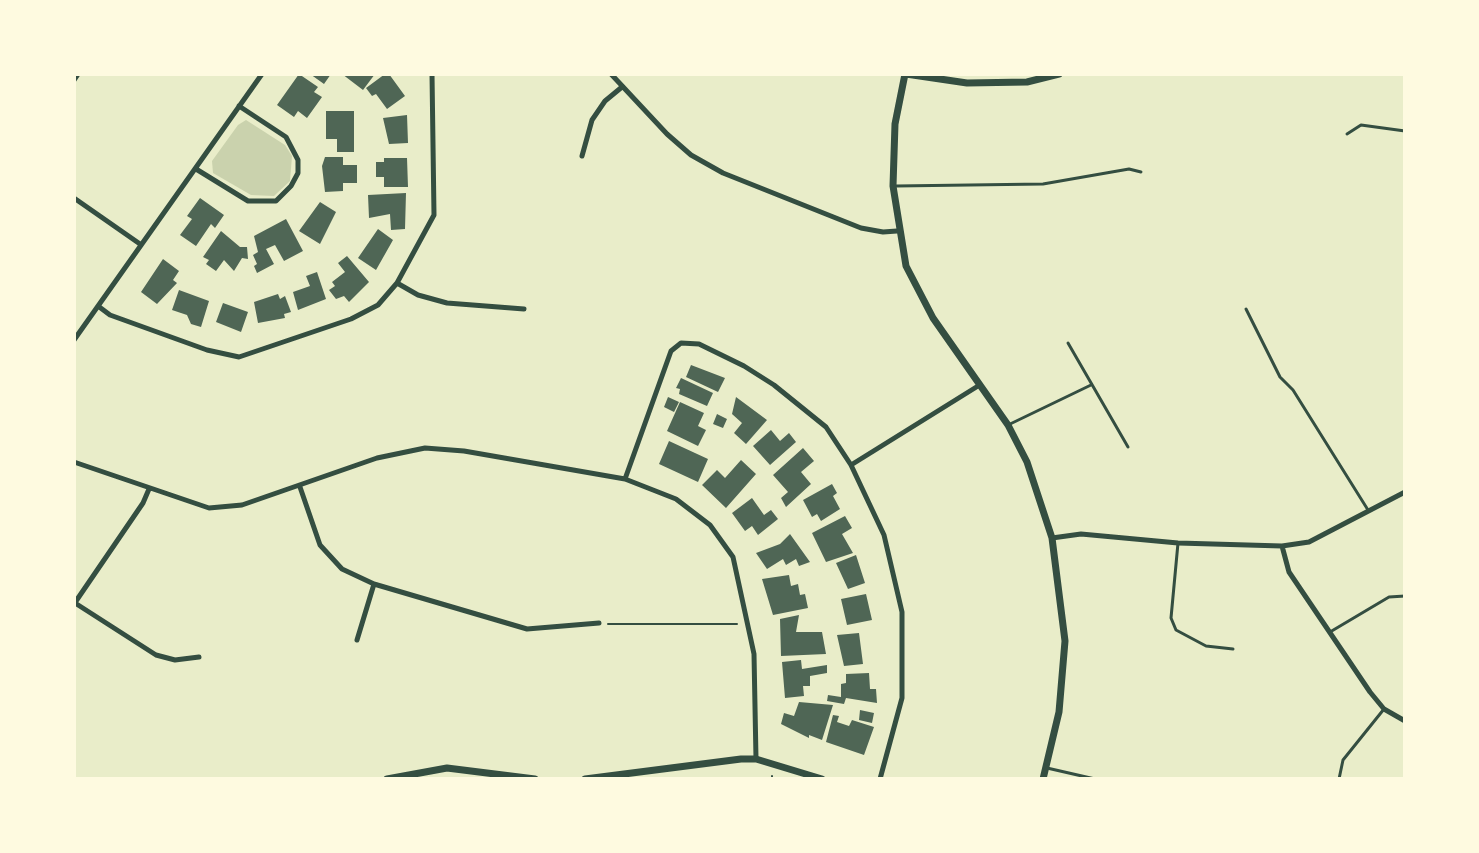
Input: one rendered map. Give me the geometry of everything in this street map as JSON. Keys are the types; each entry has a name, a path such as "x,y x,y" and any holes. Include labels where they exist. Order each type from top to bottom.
{"street":[{"path":"74,80 78,74"},
{"path":"74,340 262,74"},
{"path":"98,306 110,315 207,350 239,357 351,319 378,305 397,283 434,215 432,74"},
{"path":"611,74 691,155 723,173 861,228 897,231"},
{"path":"1043,779 1059,712 1065,641 1052,538 1027,462 1008,425 933,318 906,266 897,231 893,186 895,124 906,74 967,83 1027,82 1059,74"},
{"path":"582,156 592,120 605,101 622,87"},
{"path":"196,169 248,201 276,201 291,186 298,173 298,160 286,137 239,106"},
{"path":"74,198 140,244"},
{"path":"397,283 418,295 447,303 524,309"},
{"path":"625,479 671,351 681,343 708,348 774,385 826,427 851,465 884,535 903,615 902,698 880,779"},
{"path":"851,465 978,386"},
{"path":"74,462 209,508 227,509 300,487 377,458 425,448 464,451 625,479 676,499 710,525 733,557 754,654 756,759"},
{"path":"300,487 320,545 342,569 374,584 527,629 599,623"},
{"path":"149,489 143,503 74,603 156,655 175,660 199,657"},
{"path":"1052,538 1081,534 1178,543 1282,546 1309,542 1405,492"},
{"path":"1282,546 1289,572 1384,709 1405,721"},
{"path":"357,640 374,584"},
{"path":"585,779 756,759 822,779"},
{"path":"387,779 447,768 535,779"}],"lane":[{"path":"1347,134 1361,125 1405,131"},
{"path":"893,186 1043,184 1129,169 1141,172"},
{"path":"1246,309 1280,377 1293,390 1369,511"},
{"path":"1068,343 1128,447"},
{"path":"1008,425 1092,385"},
{"path":"1178,543 1171,618 1176,630 1206,646 1233,649"},
{"path":"1330,632 1389,597 1405,596"},
{"path":"1339,779 1343,760 1384,709"},
{"path":"1047,768 1095,779"}],"path":[{"path":"599,623 749,624"}],"green space":[{"path":"246,120 285,145 292,156 290,181 274,196 251,195 213,173 212,161 238,125"}],"building":[{"path":"299,74 318,87 314,92 322,97 307,118 298,111 294,117 277,105"},
{"path":"310,74 331,74 324,84"},
{"path":"342,74 375,74 363,90"},
{"path":"389,74 405,96 387,109 376,94 372,96 366,88"},
{"path":"326,111 354,111 354,152 337,152 337,139 326,139"},
{"path":"407,115 408,143 389,144 383,118"},
{"path":"325,157 343,157 343,165 357,165 357,183 343,183 343,191 325,192 322,166"},
{"path":"384,158 407,158 408,187 384,187 384,177 376,177 376,162 384,162"},
{"path":"406,193 405,229 391,230 390,214 369,218 368,195"},
{"path":"200,198 224,215 215,228 211,224 196,246 180,235 192,219 187,216"},
{"path":"320,202 336,212 320,244 299,231"},
{"path":"286,219 303,251 284,261 275,245 266,249 274,264 257,273 253,255 258,252 254,236"},
{"path":"378,229 393,240 376,270 358,258"},
{"path":"221,231 240,247 247,247 248,259 242,258 234,271 224,260 216,271 206,264 209,260 203,257"},
{"path":"347,256 369,282 349,302 344,296 336,299 329,290 335,286 332,282 345,272 338,263"},
{"path":"163,259 179,271 173,280 177,283 157,304 141,292"},
{"path":"317,272 326,299 298,310 293,292 310,286 306,276"},
{"path":"179,290 209,301 201,327 191,324 187,315 172,310"},
{"path":"278,294 280,299 285,296 291,312 284,314 285,318 258,323 254,302"},
{"path":"223,303 248,312 241,332 216,322"},
{"path":"691,365 725,378 718,392 686,377"},
{"path":"681,378 713,393 707,406 679,394 680,389 676,388"},
{"path":"668,397 679,402 674,412 664,407"},
{"path":"736,397 767,420 746,444 734,433 742,423 732,414"},
{"path":"680,402 704,413 698,426 706,430 698,446 667,431"},
{"path":"717,414 727,419 723,428 713,424"},
{"path":"771,430 780,441 789,433 796,442 770,465 753,446"},
{"path":"669,441 708,459 698,482 659,464"},
{"path":"803,448 814,461 801,472 811,484 786,507 781,498 788,492 773,475"},
{"path":"741,460 756,474 726,508 702,485 717,470 725,478"},
{"path":"832,484 837,493 833,496 840,509 821,521 817,514 812,517 803,500"},
{"path":"752,498 764,515 771,510 778,519 758,535 752,526 745,531 732,513"},
{"path":"845,516 852,528 842,534 853,553 826,562 812,533"},
{"path":"790,534 810,562 799,566 796,559 786,565 783,559 767,569 756,553 780,544"},
{"path":"856,555 865,583 848,589 836,563"},
{"path":"789,575 791,586 798,584 800,595 805,594 808,608 773,615 762,579"},
{"path":"866,594 872,620 847,625 841,599"},
{"path":"799,615 796,632 822,632 826,654 781,656 780,619"},
{"path":"859,633 863,664 844,666 837,635"},
{"path":"801,660 802,669 827,665 827,673 810,676 810,686 803,686 804,696 785,698 782,662"},
{"path":"869,673 870,689 876,689 877,703 846,698 844,704 827,701 828,695 841,697 841,684 846,683 846,674"},
{"path":"799,702 833,705 822,740 809,735 809,738 781,724 784,713 794,716"},
{"path":"860,710 874,713 872,723 859,720"},
{"path":"833,715 839,716 837,722 849,726 852,720 874,727 864,755 826,742"}]}
